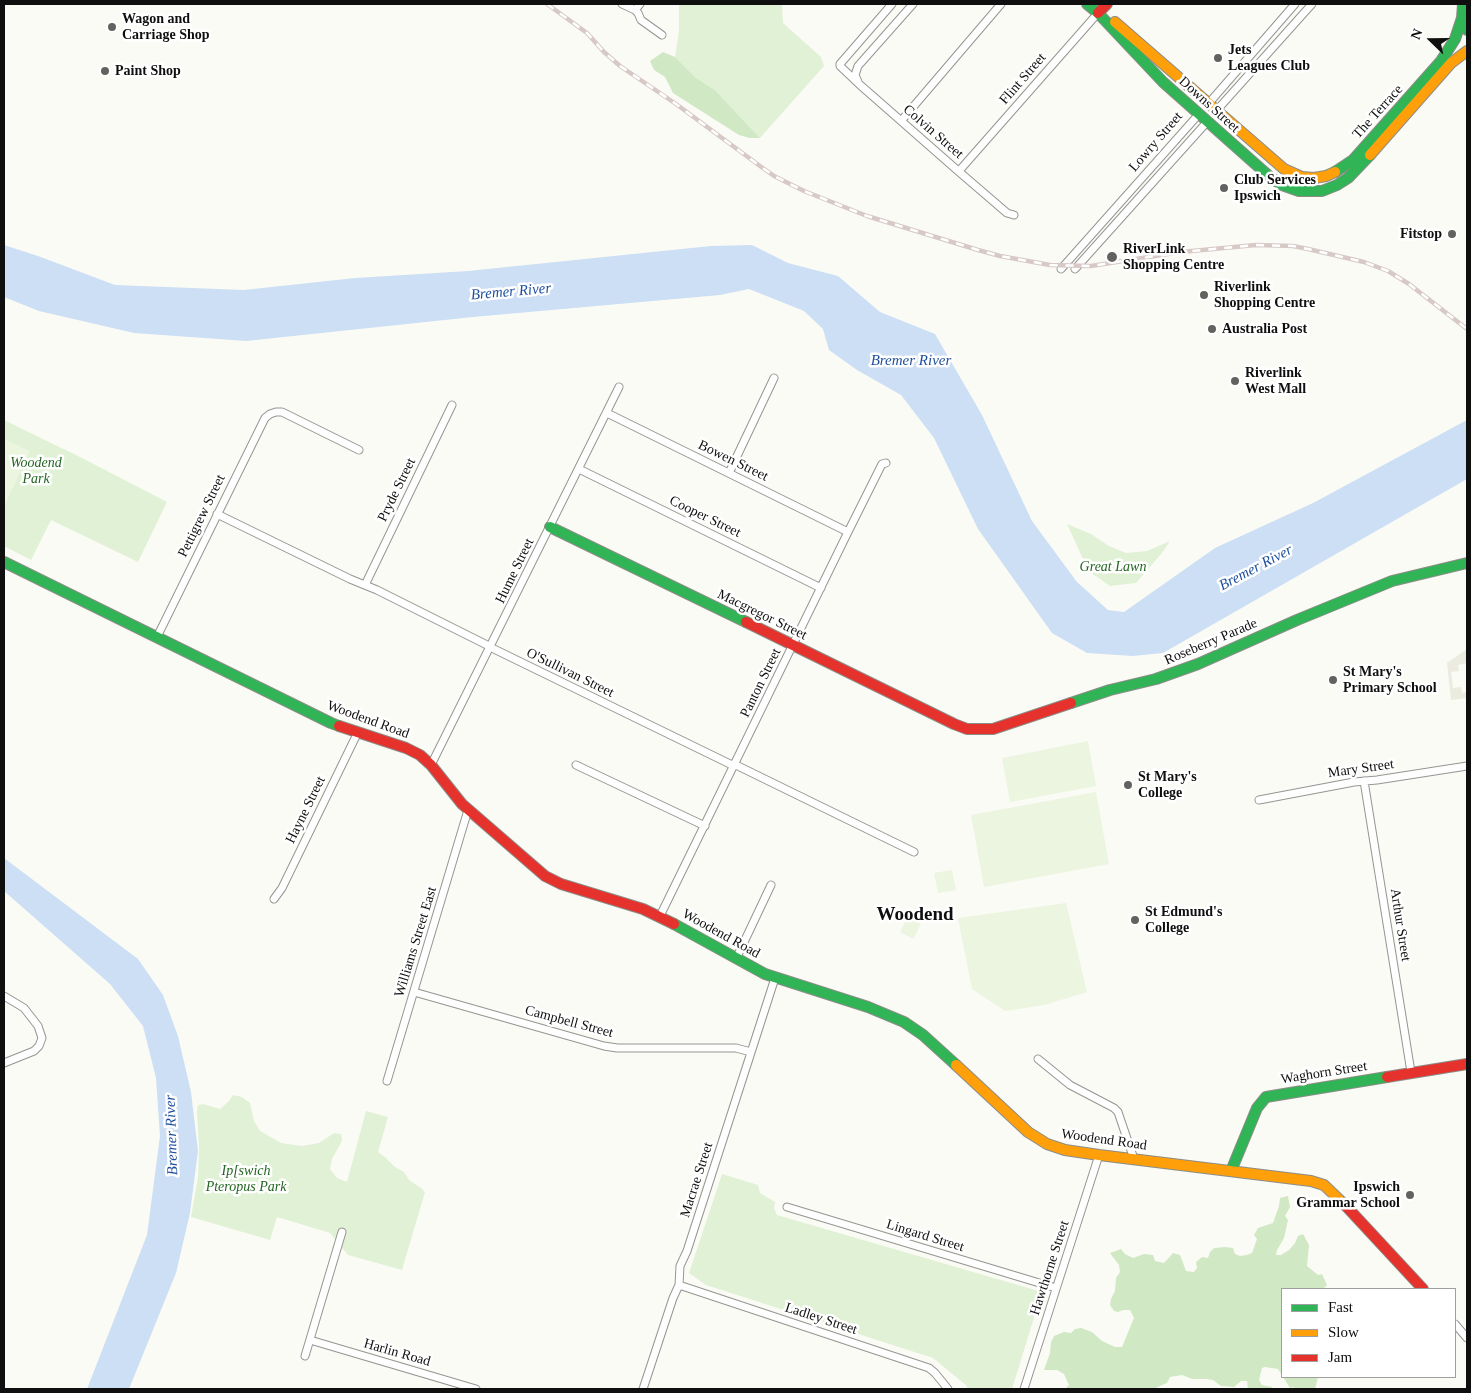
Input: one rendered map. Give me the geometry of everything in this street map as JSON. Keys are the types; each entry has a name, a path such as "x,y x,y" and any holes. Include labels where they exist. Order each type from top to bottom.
{"street":[{"path":"622,4 635,10 641,20 662,35"},
{"path":"635,10 640,4"},
{"name":"Colvin Street","path":"892,4 840,64 844,71 958,171 1008,213 1014,215"},
{"path":"859,84 856,76 857,68 913,4"},
{"path":"900,121 1001,4"},
{"name":"Downs Street","path":"1087,4 1207,122 1275,181 1289,188 1312,192"},
{"name":"Flint Street","path":"958,171 1107,4"},
{"name":"Lowry Street","path":"1075,270 1312,4"},
{"name":"Lowry Street","path":"1061,269 1295,5 1303,14"},
{"path":"1461,10 1467,30"},
{"name":"The Terrace","path":"1313,178 1336,172 1353,160 1441,61 1455,39 1461,10"},
{"name":"Downs Street","path":"1098,13 1118,24 1284,169 1297,176 1313,178"},
{"path":"1271,31 1280,39"},
{"name":"The Terrace","path":"1312,192 1337,185 1352,174 1451,63 1467,51"},
{"path":"1312,192 1313,178"},
{"path":"729,473 774,378"},
{"name":"Hume Street","path":"431,765 620,387"},
{"name":"Pryde Street","path":"365,585 452,405"},
{"name":"Pettigrew Street","path":"157,637 265,418 276,412 288,414 359,450"},
{"name":"Bowen Street","path":"607,413 848,532"},
{"name":"Panton Street","path":"660,916 848,532 882,464 886,463"},
{"name":"Cooper Street","path":"579,469 821,588"},
{"name":"O'Sullivan Street","path":"217,514 914,852"},
{"name":"Macgregor Street","path":"550,526 961,727"},
{"name":"Woodend Road","path":"4,562 332,723 406,748 420,755 431,765 468,810 545,876 561,884 660,916 759,972 868,1007 904,1022 923,1036 1036,1138 1056,1148 1314,1182 1324,1185 1336,1195 1422,1288"},
{"name":"Roseberry Parade","path":"961,727 976,730 992,729 1110,690 1156,679 1198,664 1297,620 1392,581 1467,562"},
{"name":"Hayne Street","path":"274,898 282,888 358,732"},
{"path":"576,765 704,826"},
{"name":"Mary Street","path":"1260,800 1354,782 1467,766"},
{"name":"Arthur Street","path":"1364,781 1411,1072"},
{"name":"Williams Street East","path":"387,1081 468,810"},
{"path":"736,959 772,885"},
{"name":"Macrae Street","path":"643,1389 672,1298 678,1285 680,1266 687,1251 775,978"},
{"name":"Campbell Street","path":"414,992 604,1046 617,1048 736,1048 751,1052"},
{"path":"4,996 24,1008 38,1026 42,1038 39,1046 34,1051 4,1063"},
{"path":"1038,1058 1070,1085 1114,1108 1118,1112 1134,1159"},
{"name":"Waghorn Street","path":"1231,1171 1257,1108 1266,1098 1467,1064"},
{"name":"Hawthorne Street","path":"1024,1389 1099,1155"},
{"name":"Lingard Street","path":"787,1208 1056,1288"},
{"path":"305,1356 342,1232"},
{"name":"Ladley Street","path":"678,1285 929,1368 948,1389"},
{"path":"1456,1325 1467,1338"},
{"name":"Harlin Road","path":"310,1340 476,1389"}],"green space":[{"path":"679,4 782,4 783,23 821,57 824,66 760,138 715,90 696,78 675,57 679,31"},
{"path":"663,52 675,57 696,78 715,90 760,138 739,135 673,93 665,77 654,70 650,61"},
{"name":"Woodend Park","path":"4,420 167,502 138,562 51,520 31,560 4,546"},
{"path":"4,439 30,451 4,507"},
{"name":"Great Lawn","path":"1067,524 1091,534 1109,546 1126,553 1147,551 1170,541 1136,583 1110,586 1093,574 1082,557"},
{"path":"1088,741 1096,786 1010,802 1002,758"},
{"path":"1096,792 1109,864 984,887 971,815"},
{"path":"952,870 956,890 938,893 934,873"},
{"path":"1066,903 1087,992 1044,1005 1005,1011 972,989 958,918"},
{"path":"908,917 921,924 913,939 900,932"},
{"name":"Ip[swich Pteropus Park","path":"233,1095 242,1097 250,1103 254,1121 260,1131 281,1143 302,1146 319,1143 334,1133 341,1134 341,1143 332,1159 330,1169 337,1178 347,1182 366,1111 388,1117 378,1152 395,1167 404,1172 409,1180 425,1192 402,1270 348,1255 330,1233 277,1217 270,1240 191,1217 198,1177 198,1105 203,1104 220,1109"},
{"path":"722,1174 758,1185 760,1193 775,1202 774,1208 777,1215 1042,1292 1012,1389 967,1389 967,1386 933,1358 706,1285 689,1273"},
{"path":"1288,1196 1290,1207 1285,1216 1288,1220 1284,1238 1276,1255 1281,1255 1289,1250 1298,1236 1303,1234 1309,1245 1307,1266 1318,1275 1322,1274 1327,1285 1324,1288 1281,1288 1281,1374 1278,1369 1265,1367 1262,1368 1259,1380 1262,1385 1272,1387 1272,1389 1248,1389 1247,1381 1241,1381 1234,1387 1221,1386 1213,1380 1192,1379 1182,1375 1170,1377 1167,1383 1153,1389 1065,1389 1069,1385 1064,1374 1057,1370 1044,1370 1054,1336 1064,1332 1071,1333 1075,1329 1081,1328 1092,1332 1102,1341 1115,1347 1122,1347 1134,1318 1130,1310 1114,1311 1110,1305 1115,1291 1116,1278 1120,1272 1119,1265 1110,1253 1121,1249 1125,1254 1133,1258 1144,1254 1153,1255 1155,1261 1164,1263 1173,1253 1180,1255 1186,1271 1194,1272 1197,1268 1196,1262 1202,1257 1208,1258 1214,1248 1233,1248 1235,1254 1240,1256 1247,1255 1252,1253 1257,1239 1254,1235 1258,1228 1273,1223 1280,1198"},
{"path":"1284,1378 1318,1378 1315,1389 1290,1388"}],"shaded area":[{"path":"1467,649 1467,663 1458,665 1459,671 1451,672 1453,688 1461,687 1462,693 1467,692 1467,698 1451,700 1447,663"}],"water":[{"name":"Bremer River","path":"4,245 115,285 244,290 355,278 468,271 711,246 752,245 788,263 838,276 880,312 935,334 982,415 1032,521 1077,582 1108,610 1124,612 1215,548 1313,503 1467,420 1467,479 1163,653 1133,656 1087,653 1052,633 978,529 934,438 901,395 857,370 829,350 823,329 804,311 749,289 720,295 473,317 246,341 134,333 39,311 4,297"},
{"name":"Bremer River","path":"4,858 138,959 163,995 178,1036 191,1092 198,1151 190,1213 176,1273 129,1389 87,1389 147,1235 160,1136 156,1078 143,1026 110,984 4,891"}],"railway":[{"path":"547,4 587,33 620,66 676,104 774,176 804,191 867,216 1000,256 1050,265 1091,266 1181,252 1256,245 1293,246 1364,262 1388,271 1409,284 1467,329"}],"traffic: fast":[{"path":"1087,4 1098,13 1163,82 1270,177 1282,185 1299,191 1322,191 1348,178 1370,155"},
{"path":"1463,4 1462,18 1467,30"},
{"path":"1335,172 1353,160 1441,61 1455,39 1462,18"},
{"path":"550,527 746,622"},
{"path":"4,562 339,726"},
{"path":"1071,703 1110,690 1156,679 1198,664 1297,620 1392,581 1467,563"},
{"path":"674,924 765,974 868,1007 904,1022 923,1035 956,1065"},
{"path":"1231,1171 1257,1108 1266,1097 1387,1077"}],"traffic: slow":[{"path":"1115,22 1284,169 1302,177 1314,178 1335,172"},
{"path":"1370,155 1451,63 1467,51"},
{"path":"956,1065 1028,1132 1047,1144 1065,1150 1099,1155 1311,1181 1324,1185 1346,1206"}],"traffic: jam":[{"path":"1098,13 1107,4"},
{"path":"746,622 967,729 993,729 1071,703"},
{"path":"339,726 406,748 420,755 431,765 462,804 545,876 561,884 643,909 674,924"},
{"path":"1387,1077 1467,1064"},
{"path":"1346,1206 1422,1288"}],"place":[{"name":"Wagon and Carriage Shop","path":"112,27"},
{"name":"Jets Leagues Club","path":"1218,58"},
{"name":"Paint Shop","path":"105,71"},
{"name":"Club Services Ipswich","path":"1224,188"},
{"name":"Fitstop","path":"1452,234"},
{"name":"RiverLink Shopping Centre","path":"1112,257"},
{"name":"Riverlink Shopping Centre","path":"1204,295"},
{"name":"Australia Post","path":"1212,329"},
{"name":"Riverlink West Mall","path":"1235,381"},
{"name":"St Mary's Primary School","path":"1333,680"},
{"name":"St Mary's College","path":"1128,785"},
{"name":"St Edmund's College","path":"1135,920"},
{"name":"Ipswich Grammar School","path":"1410,1195"}],"district":[{"name":"Woodend","path":"915,915"}]}
